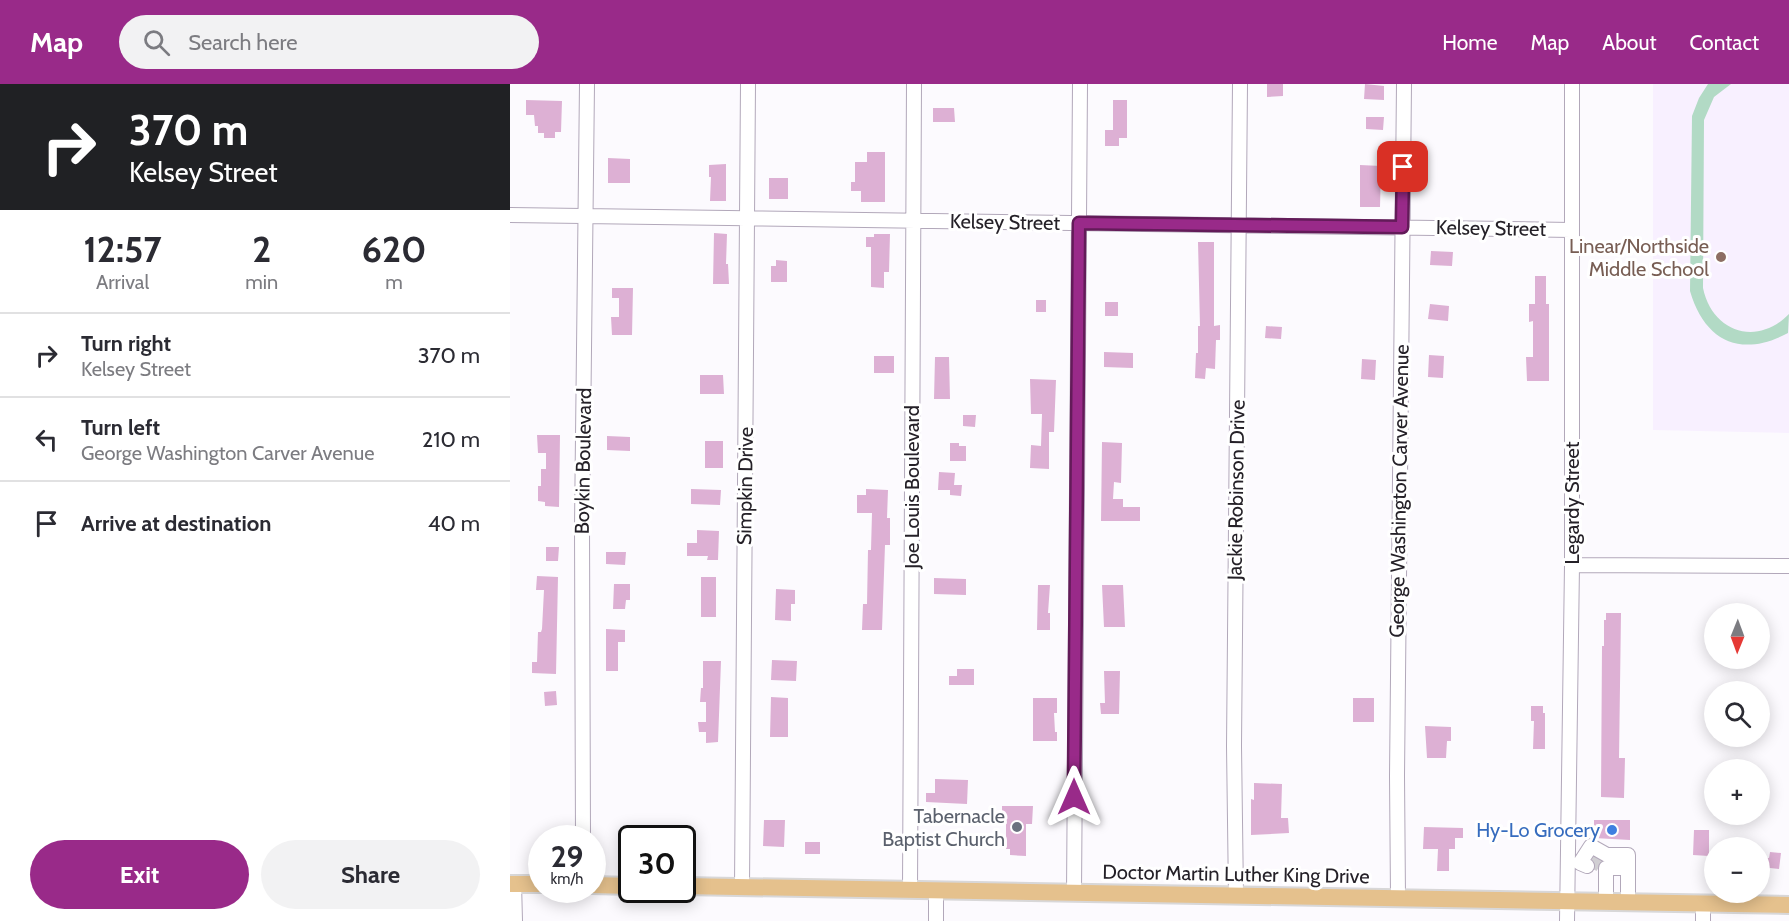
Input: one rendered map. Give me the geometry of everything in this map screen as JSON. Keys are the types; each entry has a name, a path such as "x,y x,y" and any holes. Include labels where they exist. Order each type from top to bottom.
{"main road":[{"path":"512,884 528,884"},
{"name":"Doctor Martin Luther King Drive","path":"696,886 1789,905"}],"street":[{"name":"Boykin Boulevard","path":"583,825 582,526 586,84"},
{"name":"Simpkin Drive","path":"742,887 748,84"},
{"name":"Joe Louis Boulevard","path":"910,890 914,84"},
{"path":"1074,893 1080,84"},
{"name":"Jackie Robinson Drive","path":"1236,897 1234,746 1240,84"},
{"name":"George Washington Carver Avenue","path":"1398,897 1397,776 1404,84"},
{"name":"Legardy Street","path":"1567,921 1567,901 1590,865 1572,565 1572,84"},
{"name":"Kelsey Street","path":"510,215 1571,230"},
{"path":"1572,565 1789,566"},
{"path":"1606,902 1590,865 1592,846 1607,855 1628,855 1628,902"},
{"path":"1590,865 1628,868"},
{"path":"512,884 515,921"},
{"path":"936,890 936,921"},
{"path":"1703,903 1703,921"}],"shaded area":[{"name":"Linear/Northside Middle School","path":"1653,84 1789,84 1789,433 1653,430"}],"green space":[{"path":"1708,84 1731,84 1714,97 1704,120 1703,288 1708,303 1716,315 1737,330 1750,332 1763,330 1789,314 1788,333 1755,344 1740,344 1715,333 1705,323 1690,291 1692,116"}],"building":[{"path":"1267,84 1283,84 1283,96 1267,97"},
{"path":"1365,84 1384,86 1384,100 1364,99"},
{"path":"526,100 562,101 561,132 555,132 555,138 544,138 544,133 538,133 534,115 526,115"},
{"path":"1113,100 1127,100 1127,138 1119,138 1119,146 1105,146 1105,130 1113,130"},
{"path":"933,108 954,108 955,122 933,122"},
{"path":"1366,117 1384,117 1383,130 1366,129"},
{"path":"867,152 885,152 885,202 861,202 861,191 851,191 851,182 855,182 855,162 867,162"},
{"path":"608,158 630,159 630,183 608,183"},
{"path":"726,164 726,201 710,201 709,165"},
{"path":"1360,165 1381,166 1380,207 1360,207"},
{"path":"769,178 788,178 788,199 769,199"},
{"path":"714,233 727,234 726,264 728,264 729,284 713,284"},
{"path":"874,234 890,234 889,272 884,272 884,288 871,287 871,247 866,247 866,237 874,237"},
{"path":"1198,242 1214,242 1214,326 1220,325 1220,340 1216,340 1215,369 1206,368 1205,379 1195,378 1198,326 1200,326"},
{"path":"1431,251 1453,252 1452,266 1430,265"},
{"path":"776,260 787,261 787,282 771,282 771,266 776,266"},
{"path":"1535,276 1546,276 1546,304 1549,304 1549,381 1527,381 1526,357 1533,357 1533,321 1529,322 1529,304 1535,304"},
{"path":"612,288 633,288 632,335 612,335 611,317 619,317 619,298 612,298"},
{"path":"1036,300 1046,300 1046,312 1036,312"},
{"path":"1105,302 1118,302 1118,316 1105,316"},
{"path":"1430,304 1449,306 1448,321 1428,319"},
{"path":"1266,326 1282,327 1281,339 1265,338"},
{"path":"1104,352 1133,353 1133,368 1104,367"},
{"path":"1429,355 1444,356 1443,378 1428,377"},
{"path":"874,356 894,356 894,373 874,373"},
{"path":"935,357 949,357 950,399 934,399"},
{"path":"1362,359 1376,360 1375,380 1361,379"},
{"path":"700,375 723,375 724,394 700,394"},
{"path":"1030,379 1056,380 1054,432 1049,432 1049,469 1030,468 1031,445 1041,446 1042,414 1031,414"},
{"path":"963,415 976,415 975,427 963,426"},
{"path":"537,435 560,435 559,507 545,506 545,502 538,501 541,469 546,469 546,453 538,453"},
{"path":"607,436 630,437 630,451 607,450"},
{"path":"705,441 723,441 723,468 705,468"},
{"path":"1102,442 1122,443 1121,483 1114,482 1113,499 1123,499 1123,507 1140,507 1140,521 1101,521"},
{"path":"950,443 966,446 966,461 950,461"},
{"path":"939,472 955,473 954,485 962,485 961,496 950,495 950,490 938,490"},
{"path":"691,489 721,490 720,505 691,504"},
{"path":"866,489 888,490 887,518 890,518 890,545 885,545 882,630 862,630 863,604 867,604 868,550 871,550 872,513 857,513 857,495 866,495"},
{"path":"697,530 719,531 718,560 707,560 708,556 687,556 687,543 697,543"},
{"path":"546,547 559,547 558,561 546,561"},
{"path":"606,552 626,552 625,565 606,564"},
{"path":"537,576 558,577 556,674 532,673 532,662 537,662 538,632 542,629 544,590 536,590"},
{"path":"701,577 716,577 716,617 701,617"},
{"path":"934,578 966,579 966,595 934,594"},
{"path":"614,584 630,584 630,600 626,600 625,609 613,609"},
{"path":"1038,585 1050,585 1048,613 1050,613 1050,630 1037,630"},
{"path":"1102,585 1123,585 1125,627 1104,627"},
{"path":"776,589 795,590 795,604 791,604 791,621 775,620"},
{"path":"1606,613 1621,613 1619,758 1625,758 1624,798 1601,797 1602,646 1604,646"},
{"path":"606,629 625,630 625,642 618,642 618,671 606,671"},
{"path":"772,660 797,661 796,681 771,680"},
{"path":"703,661 721,661 718,742 706,743 706,732 699,732 698,722 706,722 706,702 700,702 701,688 703,688"},
{"path":"957,669 974,669 974,685 949,685 949,676 957,676"},
{"path":"1104,671 1120,671 1119,714 1101,714 1100,703 1105,703"},
{"path":"556,691 557,705 545,706 544,692"},
{"path":"771,697 788,698 788,737 770,737"},
{"path":"1033,698 1057,698 1057,713 1054,713 1057,741 1033,741"},
{"path":"1353,698 1374,698 1374,722 1353,722"},
{"path":"1531,706 1543,706 1545,749 1533,749 1534,721 1531,721"},
{"path":"1425,726 1451,727 1451,741 1447,741 1446,758 1427,758"},
{"path":"935,779 968,780 967,804 926,802 926,793 935,793"},
{"path":"1254,783 1282,784 1281,818 1288,818 1289,833 1251,835 1251,799 1254,800"},
{"path":"1002,806 1033,806 1032,824 1026,824 1026,856 1010,855 1010,849 1006,849 1006,823 1002,823"},
{"path":"764,820 785,820 784,847 763,846"},
{"name":"Hy-Lo Grocery","path":"1594,820 1630,820 1630,840 1594,838"},
{"path":"1424,827 1463,828 1463,838 1455,838 1455,849 1449,849 1449,871 1437,871 1438,849 1423,849"},
{"path":"1694,830 1709,830 1709,837 1704,837 1704,856 1693,855"},
{"path":"805,842 820,842 820,854 805,854"},
{"path":"1770,852 1781,853 1779,869 1770,868"}],"tunnel":[{"path":"1591,860 1600,865"}],"place":[{"name":"Linear/Northside Middle School","path":"1721,257"},
{"name":"Tabernacle Baptist Church","path":"1017,827"},
{"name":"Hy-Lo Grocery","path":"1612,830"}],"route":[{"path":"1074,797 1079,223 1402,227 1403,167"}]}
